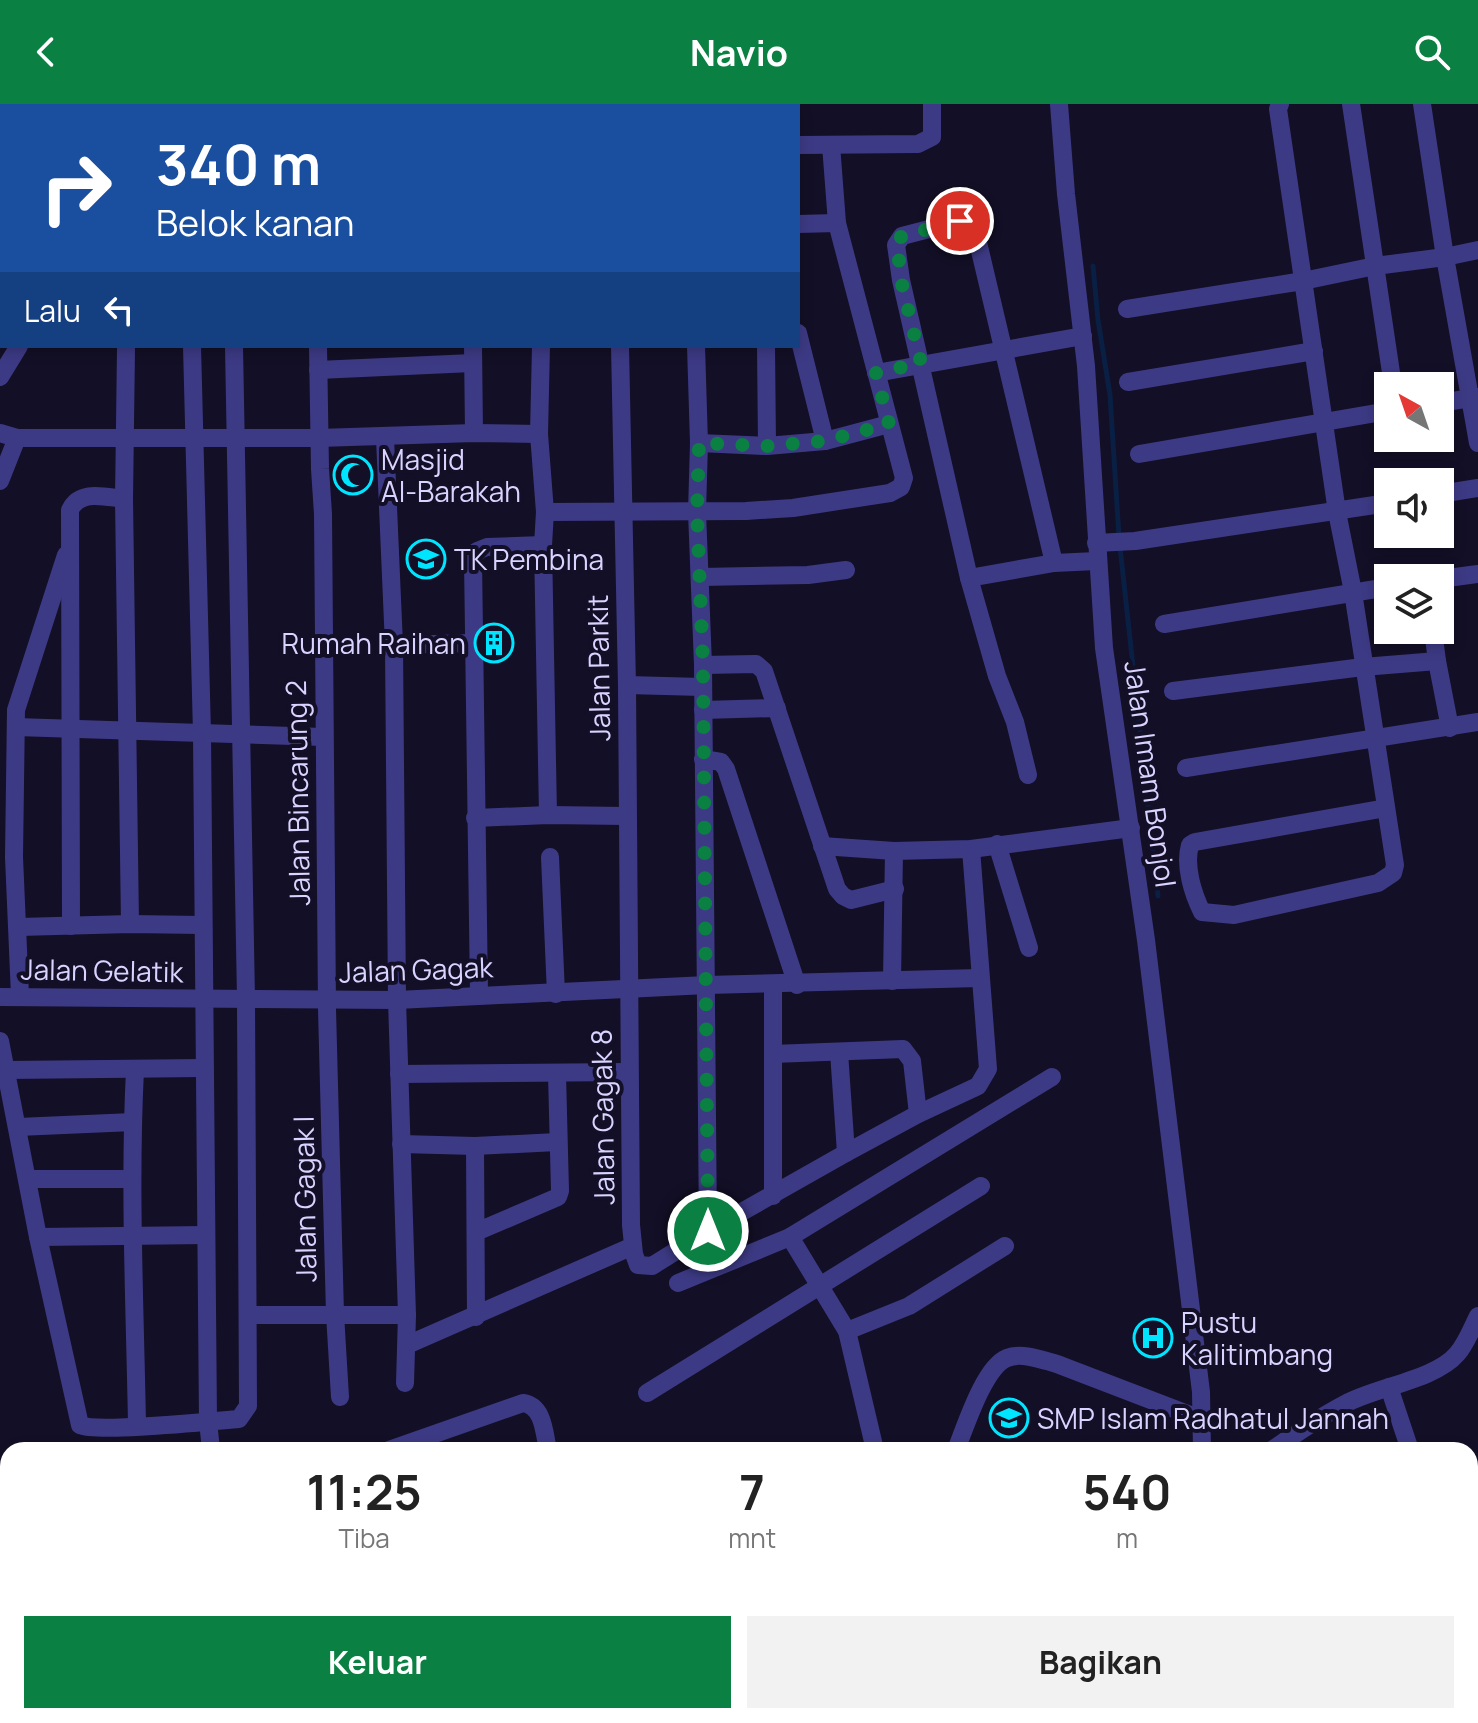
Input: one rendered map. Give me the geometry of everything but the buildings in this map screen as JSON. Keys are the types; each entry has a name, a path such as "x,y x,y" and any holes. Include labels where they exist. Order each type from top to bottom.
{"street":[{"path":"800,145 918,144 932,137 932,104"},
{"name":"Jalan Imam Bonjol","path":"1059,104 1102,549 1104,648 1131,828 1203,1420 1202,1442"},
{"path":"1280,104 1278,109 1337,512 1353,592 1395,865 1393,873 1386,880 1234,915 1202,912 1188,864 1190,845 1195,842 1386,808"},
{"path":"1351,104 1391,372"},
{"path":"1422,104 1445,257 1475,397 1478,443"},
{"path":"545,512 697,512 793,508 897,491 904,478 837,223 831,145"},
{"path":"1028,775 1015,722 997,676 969,578 901,280 897,241 902,236 960,221 967,222 976,234 1054,563"},
{"path":"800,224 837,223"},
{"path":"1127,309 1478,250"},
{"path":"876,373 1083,336"},
{"path":"800,341 825,441"},
{"path":"0,377 18,348"},
{"path":"192,348 202,733 210,1442"},
{"path":"0,1041 78,1421 85,1427 239,1419 247,1411 248,1315 246,999 234,348"},
{"name":"Jalan Bincarung 2","path":"318,348 323,514 327,1000"},
{"path":"541,348 539,434 545,512 548,815"},
{"name":"Jalan Parkit","path":"620,348 629,988"},
{"path":"696,348 697,512 703,665 708,1231"},
{"path":"766,348 767,446"},
{"path":"126,349 124,499 130,924"},
{"path":"1128,382 1314,351"},
{"path":"318,370 472,354 474,433"},
{"path":"1454,401 1475,397"},
{"path":"1139,454 1374,414"},
{"path":"699,443 767,446 825,441 889,424"},
{"path":"0,481 8,436 126,440 539,434"},
{"path":"385,438 394,645 397,1000 407,1315 405,1383"},
{"path":"1454,492 1478,488"},
{"path":"71,926 70,510 83,496 124,499"},
{"path":"969,578 1054,563 1135,541 1374,505"},
{"name":"Jalan Gelatik","path":"20,996 14,857 18,700 71,540"},
{"path":"479,994 474,555 487,547 543,545"},
{"path":"701,577 808,575 846,570"},
{"path":"1454,577 1478,574"},
{"path":"1164,624 1374,589"},
{"path":"394,645 474,643"},
{"path":"1435,644 1450,728"},
{"path":"1173,691 1437,661"},
{"path":"703,665 760,666 837,889 851,900 895,889"},
{"path":"627,685 702,687"},
{"path":"703,710 777,708"},
{"path":"1186,768 1478,722"},
{"path":"16,727 323,737"},
{"path":"703,759 721,762 726,769 797,985"},
{"path":"475,818 626,816"},
{"path":"822,846 894,851 971,849 1131,828"},
{"path":"997,844 1029,948"},
{"path":"407,1345 476,1317 622,1248 633,1246 638,1265 647,1267 846,1153 978,1086 988,1069 971,849"},
{"path":"892,981 894,851"},
{"path":"550,857 556,994"},
{"path":"19,927 202,925"},
{"name":"Jalan Gagak","path":"204,1000 397,1000 707,985 980,978"},
{"path":"773,984 773,1196"},
{"name":"Jalan Gagak 8","path":"629,988 633,1246"},
{"name":"Jalan Gelatik","path":"0,997 204,1000"},
{"name":"Jalan Gagak I","path":"327,1000 340,1397"},
{"path":"773,1054 903,1049 912,1061 918,1114"},
{"path":"839,1052 846,1153"},
{"path":"6,1070 204,1068"},
{"path":"135,1070 131,1179 137,1425"},
{"path":"399,1074 628,1072"},
{"path":"476,1232 558,1197 557,1074"},
{"path":"678,1283 790,1237 1052,1077"},
{"path":"18,1127 133,1122"},
{"path":"401,1144 475,1146 557,1142"},
{"path":"475,1146 476,1317"},
{"path":"27,1179 131,1179"},
{"path":"647,1393 981,1186"},
{"path":"38,1237 206,1235"},
{"path":"790,1237 847,1331 873,1442"},
{"path":"847,1331 909,1306 1005,1246"},
{"path":"248,1315 407,1315"},
{"path":"1457,1355 1478,1316"},
{"path":"1285,1442 1346,1404 1408,1382 1457,1355 1478,1349"},
{"path":"959,1442 980,1392 1005,1358 1033,1357 1203,1420"},
{"path":"1389,1387 1407,1442"},
{"path":"412,1442 523,1403 530,1404 539,1412 546,1442"}],"waterway":[{"path":"1093,266 1110,395 1119,537"},
{"path":"1120,547 1158,896"}],"place":[{"name":"Masjid Al-Barakah","path":"353,475"},
{"name":"TK Pembina","path":"426,559"},
{"name":"Rumah Raihan","path":"494,643"},
{"name":"Pustu Kalitimbang","path":"1153,1338"},
{"name":"SMP Islam Radhatul Jannah","path":"1009,1418"}],"route":[{"path":"708,1231 703,665 697,512 699,443 767,446 825,441 889,424 876,373 921,363 901,280 897,241 902,236 960,221"}]}
